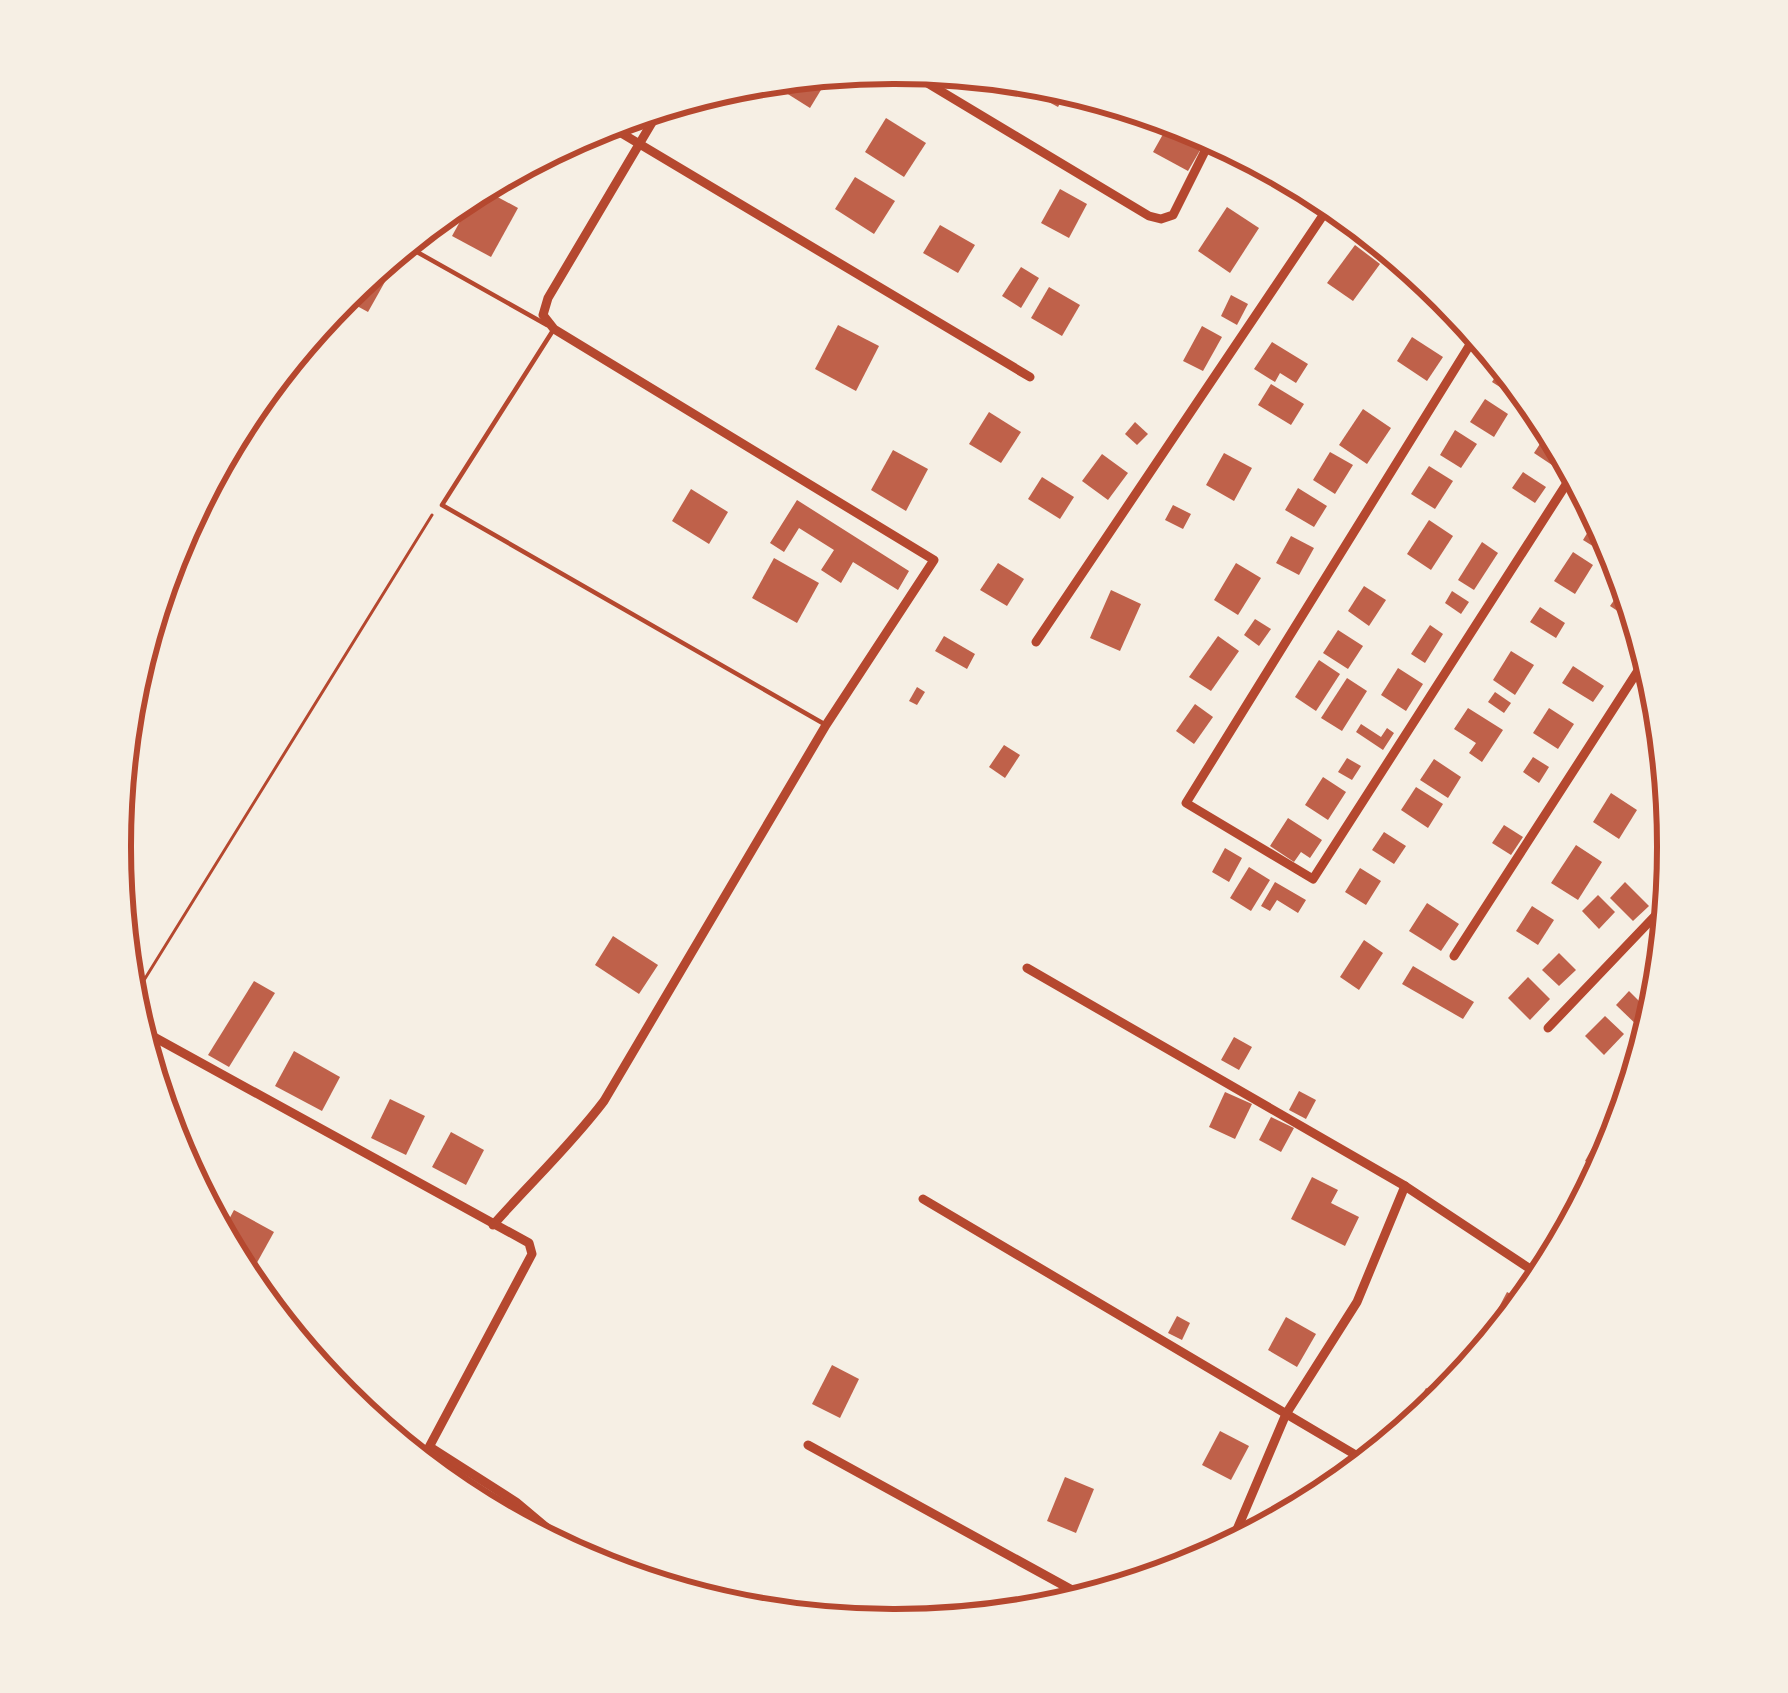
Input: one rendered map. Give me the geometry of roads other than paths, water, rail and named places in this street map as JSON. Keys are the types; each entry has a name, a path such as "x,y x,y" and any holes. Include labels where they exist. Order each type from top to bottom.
{"street":[{"path":"932,86 1161,219 1173,215 1205,151"},
{"path":"493,1225 566,1150 604,1101 826,725 934,560 554,329 543,315 548,298 652,123"},
{"path":"624,134 1030,377"},
{"path":"1036,642 1322,216"},
{"path":"1469,346 1186,803 1312,879 1565,486"},
{"path":"1454,956 1636,673"},
{"path":"1548,1028 1653,917"},
{"path":"1027,968 1405,1186 1529,1269"},
{"path":"156,1038 529,1243 532,1254 428,1450"},
{"path":"1237,1527 1286,1414 1357,1302 1405,1186"},
{"path":"922,1198 1354,1454"},
{"path":"808,1444 1069,1588"},
{"path":"430,1447 538,1520"}],"lane":[{"path":"417,252 554,329 442,506 826,725"}]}
